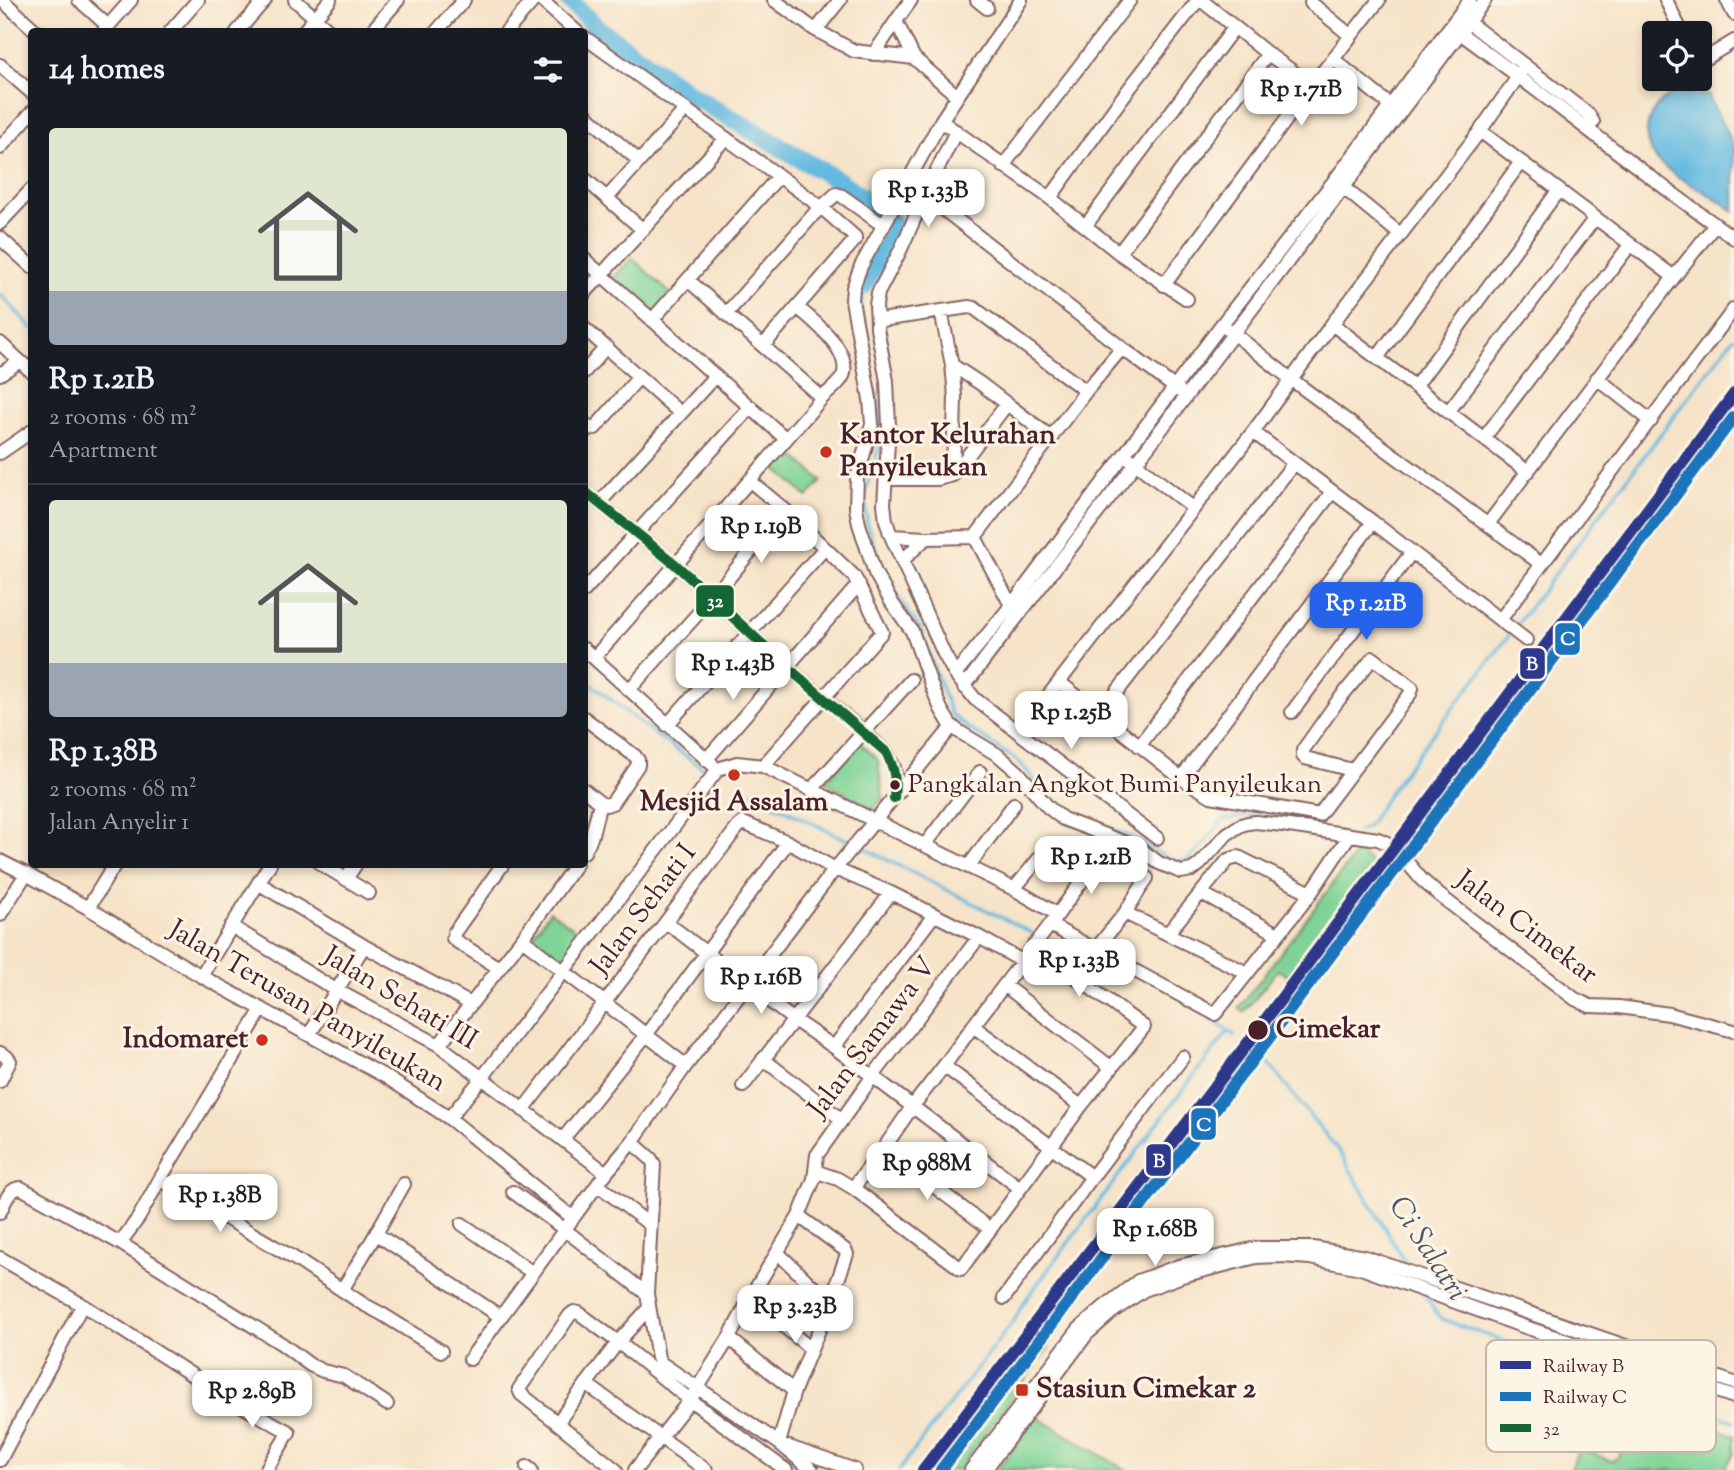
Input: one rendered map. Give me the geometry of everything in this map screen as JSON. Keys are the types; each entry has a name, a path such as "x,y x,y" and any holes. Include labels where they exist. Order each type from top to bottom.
{"street":[{"path":"2,0 33,28"},
{"path":"79,0 104,28"},
{"path":"106,28 131,0"},
{"path":"174,28 198,0"},
{"path":"240,28 265,0"},
{"path":"295,0 327,28"},
{"path":"306,28 330,0"},
{"path":"374,28 398,0"},
{"path":"440,28 464,0"},
{"path":"510,28 534,0"},
{"path":"541,0 570,28"},
{"path":"774,0 816,30 854,51 914,58"},
{"path":"816,30 840,0"},
{"path":"874,54 911,0"},
{"path":"1021,0 941,121 861,267 853,288 853,313 870,399 872,424 857,478 856,508 875,573 917,641 933,690 950,724 998,755 1063,819 1139,848 1159,863 1181,872 1192,870 1200,864 1227,834 1241,825 1256,822 1319,824"},
{"path":"1003,166 1130,0"},
{"path":"1050,198 1122,98 1200,0 1312,85"},
{"path":"1164,285 1378,0"},
{"path":"964,687 1014,611 1130,459 1186,396 1395,109 1470,0"},
{"path":"1395,109 1485,0"},
{"path":"1666,0 1676,21"},
{"path":"1727,0 1734,14"},
{"path":"1310,1 1351,36"},
{"path":"895,21 914,58 957,95"},
{"path":"1086,225 1234,28"},
{"path":"1464,28 1522,71 1588,114 1593,121 1587,130 1734,238"},
{"path":"588,40 779,176 853,234 855,240 763,346"},
{"path":"1712,54 1734,41"},
{"path":"1119,253 1268,54"},
{"path":"1333,59 1395,109"},
{"path":"1,67 28,90"},
{"path":"1019,733 1253,432 1480,131 1522,71"},
{"path":"607,198 685,110"},
{"path":"0,148 28,116"},
{"path":"588,117 639,162"},
{"path":"941,121 1050,198 1119,253 1187,299"},
{"path":"956,131 878,293 877,328 887,381 889,427 884,504 886,521 955,674 964,687 975,699 1157,838"},
{"path":"1480,131 1674,278"},
{"path":"588,290 726,138"},
{"path":"1377,358 1521,162"},
{"path":"652,320 779,176"},
{"path":"588,181 643,230"},
{"path":"1339,185 1401,235"},
{"path":"1130,459 1175,388 1222,324 1339,185"},
{"path":"1415,387 1558,191"},
{"path":"726,314 834,195 838,194 887,220"},
{"path":"0,223 28,195"},
{"path":"925,195 1186,396"},
{"path":"1448,412 1595,218"},
{"path":"1488,524 1715,225"},
{"path":"0,238 28,263"},
{"path":"1484,438 1630,245"},
{"path":"588,263 786,439"},
{"path":"688,280 822,398"},
{"path":"714,773 706,760 589,653 676,565 842,377 842,358 836,345 797,307"},
{"path":"877,323 881,320 956,308 974,308 1086,391"},
{"path":"1253,432 1513,630 1541,564 1734,309"},
{"path":"941,312 952,365 953,475"},
{"path":"1222,324 1292,380 1541,564"},
{"path":"1332,324 1528,472"},
{"path":"588,331 680,413"},
{"path":"0,344 28,369"},
{"path":"588,367 606,347"},
{"path":"975,537 1122,348"},
{"path":"0,374 19,362"},
{"path":"952,365 1052,438"},
{"path":"588,427 595,428 639,376"},
{"path":"600,502 715,376"},
{"path":"1597,378 1651,421"},
{"path":"886,478 938,479 953,475 1007,404"},
{"path":"588,587 751,407"},
{"path":"0,453 28,434"},
{"path":"1130,459 1194,508"},
{"path":"1100,714 1294,463"},
{"path":"750,481 785,510 854,576 882,632 763,766"},
{"path":"1139,746 1332,492"},
{"path":"588,494 676,565 786,666 913,774"},
{"path":"629,690 712,598 785,510"},
{"path":"1181,778 1373,522"},
{"path":"891,536 975,537"},
{"path":"975,537 1014,611"},
{"path":"902,561 926,538"},
{"path":"667,725 824,549"},
{"path":"1292,712 1412,552"},
{"path":"706,760 859,584"},
{"path":"955,674 1014,611"},
{"path":"1319,824 1352,770 1412,688 1373,658 1303,750 1305,758 1352,770"},
{"path":"811,789 911,680"},
{"path":"451,1116 714,773 737,762 763,766 1014,889 1096,950 1216,1013 1311,893 1349,836 1319,824 1211,796 1181,778 1059,682"},
{"path":"588,722 638,760 638,765 612,803 600,803 588,793"},
{"path":"470,1359 835,869 947,733"},
{"path":"886,752 894,767 894,798"},
{"path":"925,845 980,772"},
{"path":"588,844 600,803"},
{"path":"968,867 1014,804"},
{"name":"Jalan Sehati I","path":"523,1110 743,822 788,842 835,869 891,893 1022,961"},
{"name":"Jalan Cimekar","path":"1349,836 1378,839 1394,847 1422,880 1447,902 1575,999 1590,1006 1669,1014 1734,1031"},
{"path":"563,1139 646,1035 788,842"},
{"path":"1014,889 1050,845"},
{"path":"1168,933 1228,860 1238,857 1311,893"},
{"path":"853,1188 1098,859"},
{"name":"Jalan Terusan Panyileukan","path":"0,861 88,908 201,976 386,1077 451,1116 573,1218"},
{"path":"88,908 113,868"},
{"path":"201,976 267,868"},
{"path":"328,868 369,893"},
{"path":"346,879 353,868"},
{"path":"499,968 453,938 500,868"},
{"path":"439,1045 522,939 573,868"},
{"path":"0,915 26,874"},
{"path":"1096,950 1125,913 1147,878"},
{"path":"258,883 364,946 471,1004"},
{"path":"743,1086 891,893"},
{"path":"1200,893 1278,934"},
{"path":"1125,913 1247,973"},
{"path":"834,1047 934,915"},
{"path":"666,922 1020,1188"},
{"name":"Jalan Sehati III","path":"231,926 336,990 439,1045 606,1173"},
{"name":"Jalan Samawa V","path":"635,1470 693,1394 729,1338 799,1216 811,1186 817,1155 841,1119 979,937"},
{"path":"522,939 685,1067"},
{"path":"815,1171 853,1188 961,1269 1081,1106 1144,1027 1035,943"},
{"path":"309,1035 364,946"},
{"path":"1004,986 1112,1068"},
{"path":"120,1243 139,1217 262,1009"},
{"path":"973,1026 1081,1106"},
{"path":"0,1053 10,1061 0,1081"},
{"path":"1004,1298 1183,1057"},
{"path":"762,1061 841,1119"},
{"path":"944,1066 1092,1177"},
{"path":"632,1142 654,1164 649,1224 648,1301 658,1358 693,1394 779,1443 812,1470"},
{"path":"884,1148 990,1229"},
{"path":"160,1179 297,1260 441,1352"},
{"path":"342,1290 404,1184"},
{"path":"598,1185 649,1224"},
{"path":"0,1212 12,1190 21,1188 120,1243 282,1344 310,1365 344,1376 387,1404"},
{"path":"513,1192 565,1229 648,1301"},
{"path":"779,1443 794,1391 847,1254 799,1216"},
{"path":"462,1224 533,1273"},
{"path":"381,1237 501,1317"},
{"path":"971,1470 1079,1329 1104,1307 1138,1281 1180,1266 1256,1248 1313,1248 1365,1257 1420,1276 1431,1288 1522,1326 1564,1340"},
{"path":"778,1253 830,1303"},
{"path":"985,1470 1087,1334 1112,1312 1144,1290 1182,1276 1256,1257 1310,1258 1361,1268 1411,1286 1431,1288 1526,1313 1606,1340"},
{"path":"0,1258 86,1307 231,1400 289,1432 266,1470"},
{"path":"750,1298 811,1349"},
{"path":"557,1423 648,1301"},
{"path":"616,1470 519,1390 574,1312 693,1394 786,1470"},
{"path":"0,1460 78,1313"},
{"path":"729,1338 794,1391"},
{"path":"1716,1377 1734,1383"},
{"path":"586,1384 706,1470"},
{"path":"1716,1391 1734,1397"},
{"path":"779,1443 855,1470"}],"green space":[{"path":"632,258 671,294 654,314 614,277"},
{"path":"789,451 822,481 807,497 774,467"},
{"path":"860,743 878,760 883,798 873,809 825,781"},
{"path":"1357,852 1373,864 1288,976 1278,970 1244,1012 1239,1008"},
{"path":"550,911 586,937 567,963 533,936"},
{"path":"1045,1336 1048,1349 958,1470 944,1470"},
{"path":"1037,1417 1126,1470 997,1470"},
{"path":"1716,1429 1734,1435 1734,1454 1724,1470 1571,1470 1577,1452 1591,1452 1613,1461 1620,1452 1716,1452"}],"water":[{"path":"1676,92 1708,95 1734,147 1734,212 1663,166 1653,154 1647,140 1650,118 1658,105"}],"waterway":[{"path":"569,0 597,28 693,96 839,181 892,222 896,230 864,285"},
{"path":"860,311 864,285"},
{"path":"0,294 28,324"},
{"path":"1515,627 1734,337"},
{"path":"873,383 879,405 882,440 865,496 867,524 878,558 893,590 920,628 951,714 1018,761 1054,802 1068,812 1130,836 1174,862 1186,861 1223,820 1264,816 1299,821"},
{"path":"1358,831 1367,827 1400,777 1511,633"},
{"path":"588,681 649,730 706,770"},
{"path":"739,787 849,841"},
{"path":"866,849 1032,933"},
{"path":"1051,939 1095,956"},
{"path":"1210,1018 1234,1035"},
{"path":"899,1470 1229,1031"},
{"name":"Ci Salatri","path":"1265,1058 1339,1151 1408,1267"},
{"name":"Ci Salatri","path":"1426,1297 1442,1319 1500,1340"},
{"path":"712,1405 770,1445"},
{"name":"Ci Salatri","path":"1716,1415 1734,1421"},
{"path":"783,1455 798,1466"}],"rail line":[{"name":"B","path":"923,1470 1254,1035 1734,394"},
{"name":"C","path":"941,1470 1734,417"}],"transit line":[{"name":"32","path":"588,494 676,565 786,666 886,752 894,774 894,798"}],"place":[{"name":"Kantor Kelurahan Panyileukan","path":"826,452"},
{"name":"Mesjid Assalam","path":"734,775"},
{"name":"Pangkalan Angkot Bumi Panyileukan","path":"895,785"},
{"name":"Cimekar","path":"1258,1030"},
{"name":"Indomaret","path":"262,1040"},
{"name":"Stasiun Cimekar 2","path":"1022,1390"}]}
